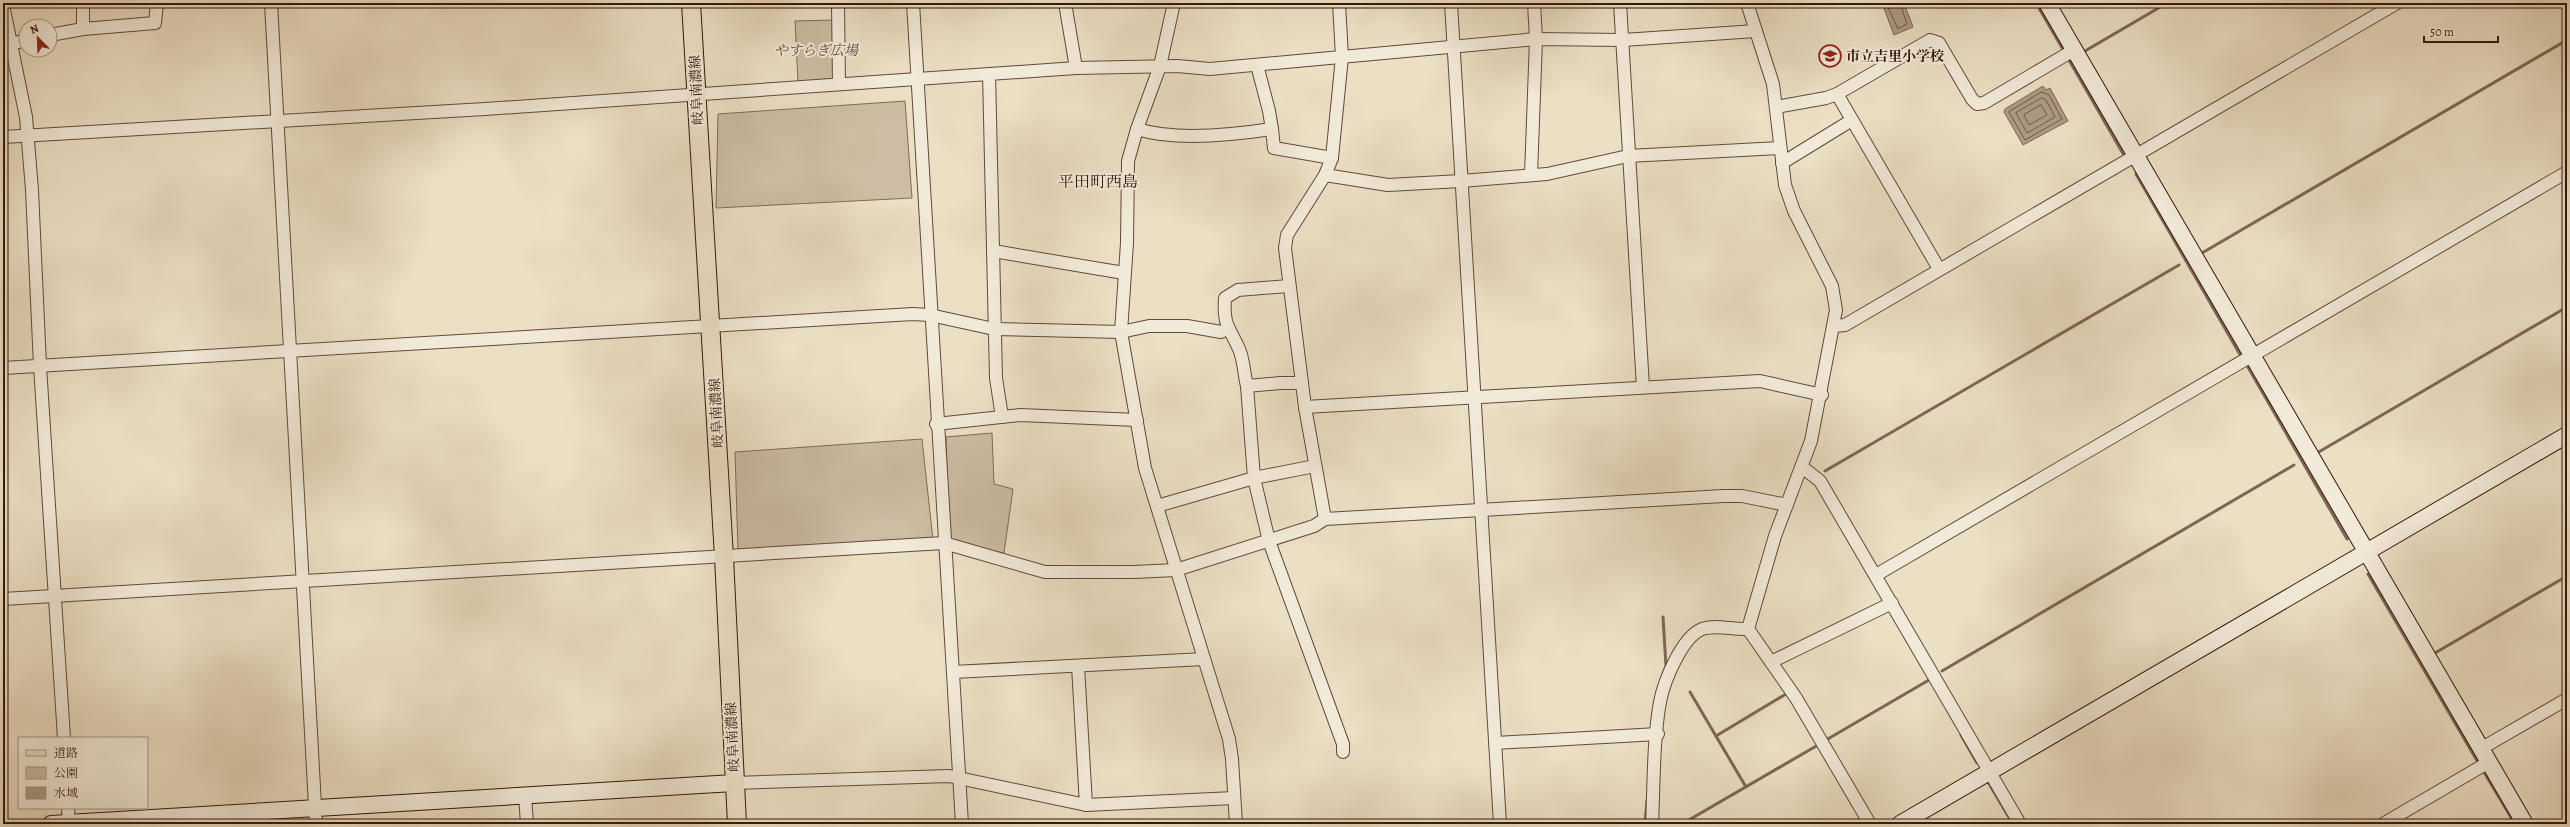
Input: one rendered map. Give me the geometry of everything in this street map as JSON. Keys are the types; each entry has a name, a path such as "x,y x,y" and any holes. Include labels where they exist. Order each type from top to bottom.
{"main road":[{"name":"岐阜南濃線","path":"691,3 724,556 737,824"}],"street":[{"path":"83,29 84,3"},
{"path":"58,34 83,29 155,24 157,3"},
{"path":"271,3 316,824"},
{"path":"838,3 839,84"},
{"path":"913,3 936,424 962,824"},
{"path":"1065,3 1076,68"},
{"path":"1174,3 1160,66 1137,129 1128,161 1121,332 1145,468 1228,739 1236,824"},
{"path":"1325,519 1305,407 1288,286 1285,248 1287,235 1325,174 1332,158 1342,58 1339,3"},
{"path":"1450,3 1500,824"},
{"path":"1531,175 1536,39 1534,3"},
{"path":"1620,3 1628,156 1644,387"},
{"path":"1746,3 1773,84 1785,185 1794,210 1832,286 1836,310 1835,326 1822,395 1811,441 1775,536 1748,629"},
{"path":"2047,3 2136,155 2246,358 2366,552 2525,824"},
{"path":"1835,326 1845,325 2136,155 2380,7 2397,3"},
{"path":"3,5 8,45 26,117 32,190 40,366 64,737"},
{"path":"3,137 278,121 1076,68 1160,66 1210,69 1536,39 1622,40 1756,31"},
{"path":"1776,107 1826,98 1837,94 1930,40 1939,42 1972,99 1977,104 1984,103 2074,50"},
{"path":"8,45 18,42"},
{"path":"1257,65 1270,111 1274,148 1332,158"},
{"path":"989,74 994,329 996,378 1002,417"},
{"path":"1837,94 1939,269"},
{"path":"1782,163 1852,120"},
{"path":"1137,129 1203,136 1236,135 1272,130"},
{"path":"1325,174 1388,185 1461,181 1547,174 1628,156 1780,148"},
{"path":"1876,575 2567,172"},
{"path":"993,251 1124,273"},
{"path":"1288,286 1238,290 1225,298 1224,316 1227,329 1240,350 1247,386 1254,478 1270,541 1343,744 1343,752"},
{"path":"3,368 913,314 930,315 994,329 1121,332 1149,326 1187,326 1221,332 1227,329"},
{"path":"1305,407 1760,381 1822,395"},
{"path":"1247,386 1302,383"},
{"path":"936,424 1020,415 1137,420"},
{"path":"1900,824 2567,435"},
{"path":"1157,506 1254,478 1315,466"},
{"path":"1802,467 1820,481 2020,824"},
{"path":"3,599 944,543 1045,572 1176,570 1314,526 1325,519 1723,496 1742,496 1787,505"},
{"path":"1771,662 1892,603"},
{"path":"1652,824 1660,701 1668,675 1683,648 1695,634 1703,629 1716,627 1748,629"},
{"path":"1748,629 1796,698 1870,824"},
{"path":"952,672 1204,659"},
{"path":"1078,666 1086,805"},
{"path":"2384,824 2567,699"},
{"path":"1495,743 1658,734"},
{"path":"51,824 69,818 315,807 734,783 960,776 1086,805 1234,798"},
{"path":"525,794 527,824"}],"green space":[{"name":"やすらぎ広場","path":"835,20 836,80 798,82 795,21"},
{"path":"905,101 912,198 716,208 718,114"},
{"path":"992,433 994,484 1013,489 1004,553 949,543 946,437"},
{"path":"922,439 933,540 738,550 735,452"}],"water":[{"path":"1882,3 1904,3 1913,27 1894,35"},
{"path":"2043,86 2046,90 2050,88 2068,121 2023,145 2004,112 2005,109"}],"waterway":[{"path":"2036,3 2064,51"},
{"path":"2085,51 2167,3"},
{"path":"2202,253 2567,40"},
{"path":"2069,60 2125,157"},
{"path":"2136,174 2242,358"},
{"path":"1825,471 2179,265"},
{"path":"2317,453 2567,307"},
{"path":"2245,362 2347,539"},
{"path":"1942,671 2294,465"},
{"path":"2368,574 2479,764"},
{"path":"2435,653 2567,576"},
{"path":"1657,692 1666,666 1663,617"},
{"path":"1826,740 1929,680"},
{"path":"1690,692 1746,787"},
{"path":"1716,736 1786,694"},
{"path":"1961,735 1977,763"},
{"path":"1682,824 1818,745"},
{"path":"2484,772 2515,824"},
{"path":"1988,782 2013,824"},
{"path":"1645,824 1647,800"}],"place":[{"name":"市立吉里小学校","path":"1830,56"}],"district":[{"name":"平田町西島","path":"1098,181"}]}
